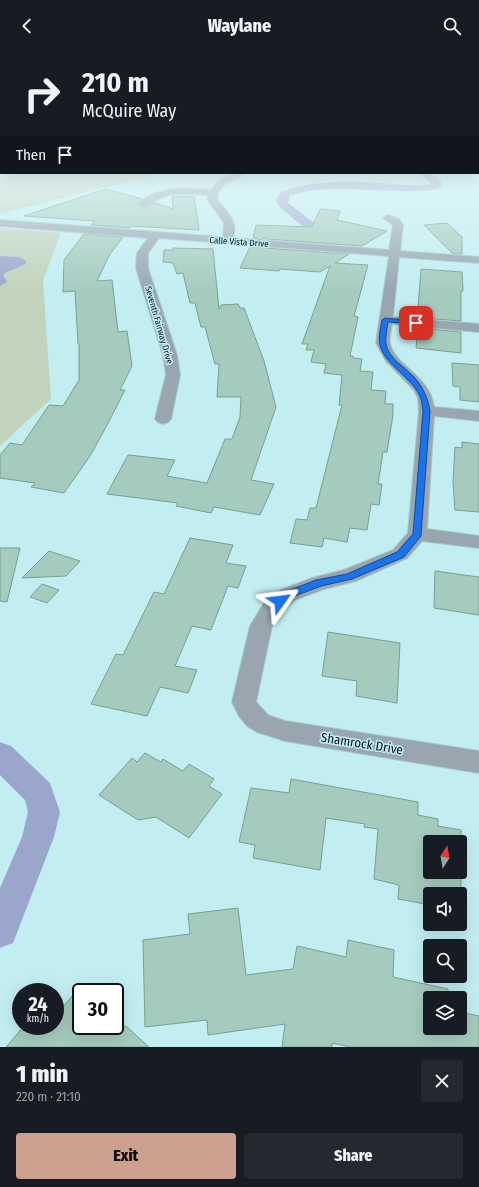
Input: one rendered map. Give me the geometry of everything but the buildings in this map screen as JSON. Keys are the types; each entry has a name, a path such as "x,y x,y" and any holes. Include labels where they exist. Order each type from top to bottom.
{"street":[{"path":"144,204 150,198"},
{"path":"212,198 231,226 231,231 227,241"},
{"path":"388,218 395,221 398,225 382,343 384,350 390,358 419,388 425,398 427,411 417,534 479,542"},
{"name":"Calle Vista Drive","path":"0,223 479,260"},
{"name":"Seventh Fairway Drive","path":"156,235 144,249 141,257 142,268 170,355 173,375 163,419"},
{"path":"385,320 479,328"},
{"path":"427,411 479,416"},
{"name":"Shamrock Drive","path":"417,534 400,554 349,576 319,583 288,594 271,608 261,626 244,702 249,714 262,724 285,731 479,762"}],"green space":[{"path":"0,198 61,198 0,214"},
{"path":"0,228 61,233 43,280 51,399 0,446"}],"water":[{"path":"0,256 19,257 26,261 26,264 5,273 3,275 7,282 0,286"}],"waterway":[{"path":"283,198 283,204 318,232 338,241"},
{"path":"0,755 39,793 44,812 38,837 0,930"}],"route":[{"path":"280,601 288,594 319,583 349,576 400,554 417,534 427,411 425,398 419,388 390,358 384,350 382,343 385,320 416,323"}]}
